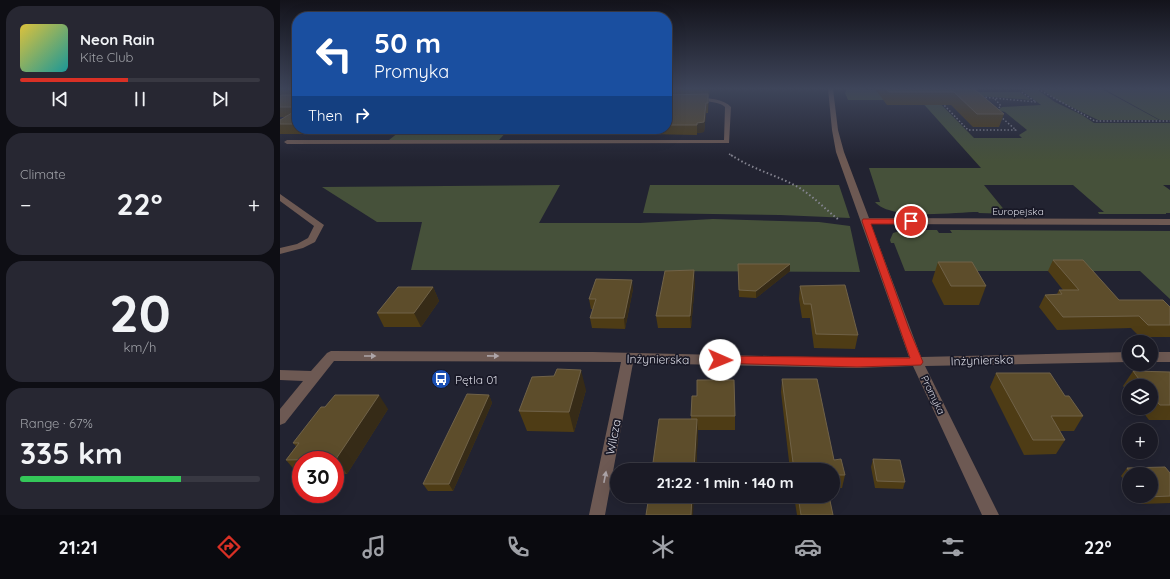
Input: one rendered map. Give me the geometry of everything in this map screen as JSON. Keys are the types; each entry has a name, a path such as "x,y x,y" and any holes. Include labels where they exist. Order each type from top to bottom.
{"street":[{"path":"286,142 727,142 727,113"},
{"name":"Promyka","path":"833,113 840,152 904,329 917,362 991,515"},
{"path":"280,197 319,225 312,240 300,246 280,251"},
{"name":"Europejska","path":"866,221 1170,222"},
{"name":"Inżynierska","path":"316,376 331,356 628,358 849,363 1122,357"},
{"path":"1158,357 1170,357"},
{"name":"Wilcza","path":"597,515 628,358"},
{"path":"280,375 316,376"},
{"path":"280,419 316,376"}],"path":[{"path":"952,113 968,130 1016,130 1000,116"},
{"path":"1080,113 1095,121 1170,121"},
{"path":"727,142 726,148 729,154 800,188 839,220"}],"green space":[{"path":"932,113 950,113 974,138 1022,138 1019,135 1027,130 1006,113 1078,113 1094,123 1170,123 1170,185 1163,185 1170,190 1170,213 1099,214 1098,212 1104,212 1073,185 984,185 1006,212 1011,214 978,212 909,214 895,212 883,208 875,202 880,202 869,168 981,168"},
{"path":"1084,113 1146,113 1159,120 1098,120"},
{"path":"1147,113 1170,113 1170,120 1160,120"},
{"path":"397,134 504,134 499,140 389,140"},
{"path":"560,185 539,223 640,223 713,219 819,222 850,226 860,272 411,270 422,222 377,222 322,187"},
{"path":"650,185 839,185 850,218 780,215 643,213"},
{"path":"903,230 937,230 939,233 952,233 950,230 1170,231 1170,299 1140,271 905,271 894,243 891,243 890,240 893,233"}],"building":[{"path":"292,113 292,124 280,124 280,120"},
{"path":"672,113 705,113 704,122 697,123 697,125 672,125"},
{"path":"976,113 1004,114 977,114"},
{"path":"1053,260 1083,260 1119,300 1163,300 1170,307 1170,325 1148,325 1139,316 1063,317 1045,295 1062,294 1059,290 1079,290"},
{"path":"938,262 972,262 986,286 951,286"},
{"path":"738,264 790,264 756,291 739,290"},
{"path":"694,270 690,316 656,316 665,271"},
{"path":"596,279 632,280 624,318 590,318 596,299 589,299"},
{"path":"845,285 858,335 816,334 811,304 804,304 800,286"},
{"path":"398,287 433,287 414,313 377,313"},
{"path":"557,369 581,370 569,412 519,411 532,377 554,376"},
{"path":"1133,371 1170,372 1170,405 1160,405 1158,403 1158,379 1139,379"},
{"path":"996,373 1050,373 1065,396 1069,396 1083,416 1051,416 1065,440 1033,440"},
{"path":"782,379 817,379 834,460 841,459 845,475 840,475 840,463 793,463"},
{"path":"697,380 734,380 735,416 691,416 692,396 697,396"},
{"path":"467,394 489,395 449,484 423,484"},
{"path":"335,395 379,395 341,451 293,451 299,443 293,443 321,407 325,407"},
{"path":"659,419 697,419 694,463 653,463"},
{"path":"292,452 292,460 286,460"},
{"path":"873,459 900,460 905,482 877,481"},
{"path":"1158,467 1165,467 1170,473 1170,496 1158,497"},
{"path":"648,503 692,503 691,515 646,515"},
{"path":"799,503 830,503 833,515 801,515"}],"place":[{"name":"Pętla 01","path":"441,379"}],"route":[{"path":"720,360 857,363 917,362 866,221 911,221"}]}
